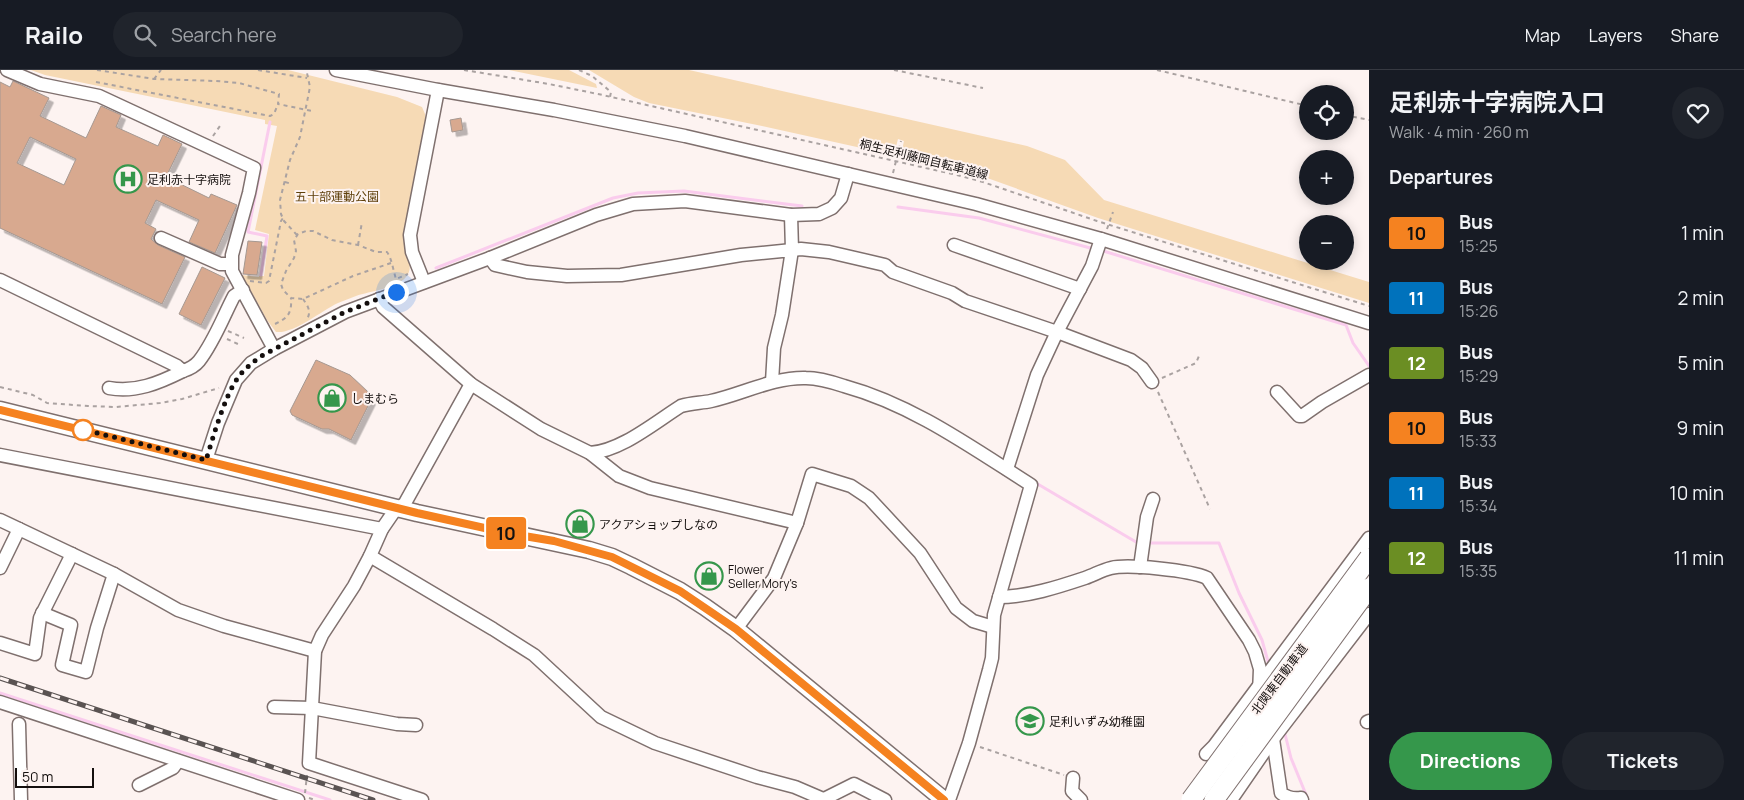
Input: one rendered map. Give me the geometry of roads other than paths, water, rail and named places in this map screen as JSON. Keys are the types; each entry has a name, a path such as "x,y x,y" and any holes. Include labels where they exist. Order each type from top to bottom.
{"highway":[{"name":"北関東自動車道","path":"1191,800 1369,558"},
{"name":"北関東自動車道","path":"1214,800 1369,588"}],"main road":[{"path":"0,410 399,508 512,534 554,541 612,557 680,591 736,629 944,800"}],"street":[{"path":"7,70 40,84 99,96 254,168 250,193 231,264 232,271 244,285 274,349"},
{"path":"336,70 685,136 976,204 1101,240 1369,323"},
{"path":"424,282 412,252 410,236 438,90"},
{"path":"206,460 218,423 236,380 251,363 345,312 490,258 596,215 633,204 685,201 791,215 819,214 832,208 841,198 848,174"},
{"path":"772,382 774,348 782,315 792,250 791,215"},
{"path":"162,238 220,264 231,264"},
{"path":"1006,469 1037,375 1057,332 1092,266 1101,240"},
{"path":"954,245 1080,289"},
{"path":"490,258 495,265 527,272 585,276 622,275 741,255 801,249 829,252 885,265 893,272 952,294 964,301 1057,332 1132,360 1142,368 1152,382"},
{"path":"0,280 116,335 177,366 183,371"},
{"path":"108,388 119,390 139,388 166,380 199,362 234,296 244,285"},
{"path":"379,299 383,307 471,384 541,429 590,453 619,476 650,488 797,523"},
{"path":"1277,392 1299,416 1302,416 1322,402 1369,375"},
{"path":"590,453 603,452 617,446 681,406 710,401 772,382 792,378 809,378 824,380 876,396 930,422 1031,485 994,614 992,658 969,743 949,800"},
{"path":"422,800 309,763 315,651 322,635 354,586 382,529 393,513 405,503 471,384"},
{"path":"0,455 382,529"},
{"path":"736,629 774,578 797,523 812,474 851,486 869,498 920,552 950,600 962,614 972,621 993,627"},
{"path":"1140,568 1147,517 1153,499"},
{"path":"0,520 114,574 178,610 224,626 315,651"},
{"path":"0,568 19,529"},
{"path":"1250,774 1210,750 1369,538"},
{"path":"0,643 35,654 40,618 72,554"},
{"path":"370,556 534,655 601,717 654,743 757,778 795,787 822,800 854,784 885,800"},
{"path":"999,597 1023,595 1112,568 1180,571 1198,574 1206,578 1249,640 1255,652 1260,669 1259,694 1273,740 1281,793 1301,798 1302,800"},
{"path":"42,613 71,626 62,665 86,672 97,628 114,574"},
{"path":"1231,800 1273,740 1369,614"},
{"path":"0,702 298,800"},
{"path":"274,707 312,708 398,724 416,725"},
{"path":"19,724 20,800"},
{"path":"139,785 173,768 178,761"},
{"path":"1073,778 1072,791 1082,800"}],"waterway":[{"path":"261,275 267,236 248,232 270,122"},
{"path":"436,268 613,198 638,193 684,191 802,206"},
{"path":"898,207 979,218 1094,249"},
{"path":"1100,250 1346,325 1353,343 1369,366"},
{"path":"1036,483 1136,542 1141,543"},
{"path":"1148,543 1219,543 1239,593 1262,640 1269,665"},
{"path":"0,693 330,800"},
{"path":"1284,730 1291,758 1307,797"}],"railway":[{"path":"0,678 373,800"}],"place":[{"name":"足利赤十字病院","path":"128,179"},
{"name":"しまむら","path":"332,398"},
{"name":"アクアショップしなの","path":"580,524"},
{"name":"Flower Seller Mory's","path":"709,576"},
{"name":"足利いずみ幼稚園","path":"1030,721"}],"park label":[{"name":"五十部運動公園","path":"337,196"}]}
